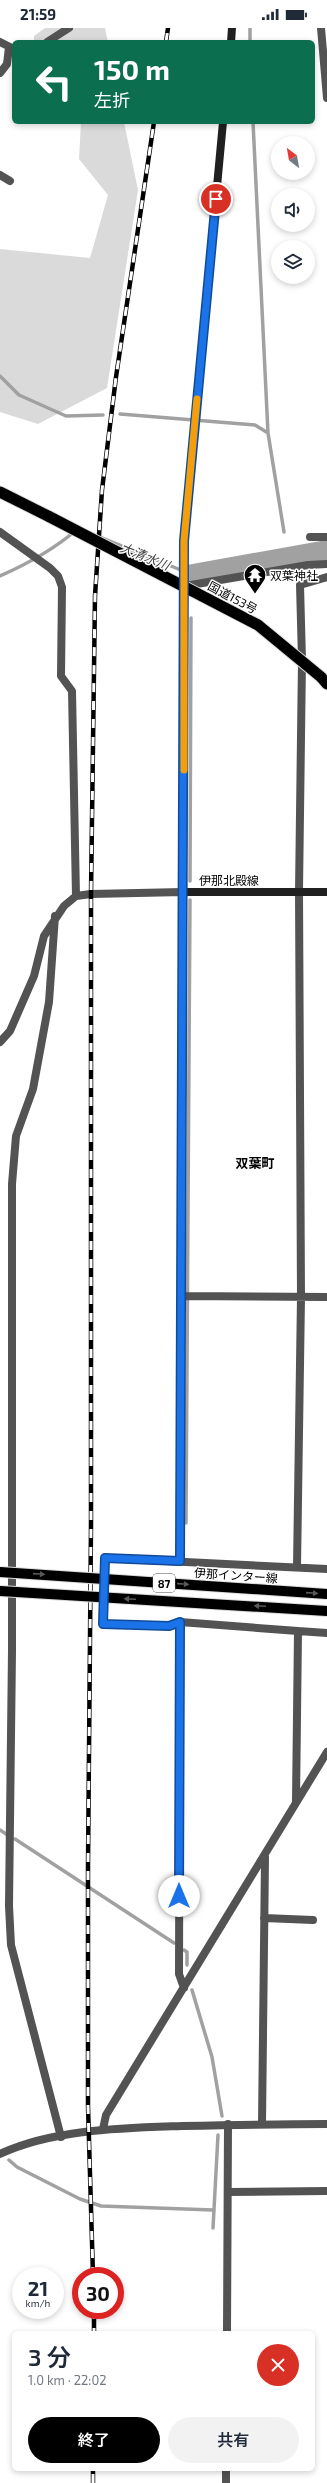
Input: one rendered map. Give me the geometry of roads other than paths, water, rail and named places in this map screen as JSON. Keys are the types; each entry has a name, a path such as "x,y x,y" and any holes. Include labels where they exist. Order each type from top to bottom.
{"highway":[{"name":"国道153号","path":"0,492 258,625 324,680"}],"main road":[{"path":"231,40 232,28"},
{"name":"伊那北殿線","path":"223,124 184,541 183,892 327,892"},
{"name":"伊那インター線","path":"0,1572 327,1594"},
{"name":"87","path":"0,1591 327,1611"}],"street":[{"path":"50,40 69,28"},
{"path":"321,28 327,98"},
{"path":"0,42 12,48 7,64 0,72"},
{"path":"0,175 10,181"},
{"path":"0,532 58,576 62,587 59,662 61,676 72,691 76,896"},
{"path":"310,537 327,537"},
{"path":"185,583 308,565 327,564"},
{"path":"296,1567 301,1297 298,891 302,660 300,585 327,577"},
{"path":"0,1042 17,1016 34,976 44,936 56,916 76,896 183,892 186,1296 180,1561"},
{"path":"56,916 50,1002 34,1089 16,1136 12,1184 12,1651 9,1906 11,1945 61,2137"},
{"path":"186,1296 327,1297"},
{"path":"327,1569 105,1558 103,1624 169,1626 180,1622 327,1633"},
{"path":"180,1622 179,1974 184,1988"},
{"path":"296,1802 298,1631"},
{"path":"103,2129 106,2115 327,1752"},
{"path":"262,2124 265,1856"},
{"path":"264,1918 313,1920"},
{"path":"0,2154 23,2144 103,2129 228,2124 327,2124"},
{"path":"227,2331 228,2124"},
{"path":"228,2192 327,2191"},
{"path":"226,2471 226,2483"}],"waterway":[{"path":"250,28 250,40"},
{"path":"253,124 268,433"},
{"path":"0,376 19,395 66,416 103,415"},
{"path":"120,414 255,425 268,433 284,532"},
{"name":"大清水川","path":"0,576 39,556 75,531"},
{"name":"大清水川","path":"100,537 193,575 192,578"},
{"name":"大清水川","path":"288,551 288,556"},
{"name":"大清水川","path":"193,575 327,551"},
{"path":"190,881 191,618"},
{"path":"186,1523 190,900"},
{"path":"0,1830 6,1834"},
{"path":"15,1839 174,1943"},
{"path":"184,1950 187,1952 187,1965"},
{"path":"192,1990 212,2057 222,2116"},
{"path":"213,2228 218,2135"},
{"path":"9,2160 17,2167 80,2199 101,2206 213,2210"}],"railway":[{"path":"166,40 168,28"},
{"path":"93,2267 88,2106 88,1866 91,1525 91,894 95,596 102,490 116,377 154,124"},
{"path":"94,2319 94,2331"},
{"path":"93,2471 93,2483"}],"place":[{"name":"双葉神社","path":"255,594"}],"district":[{"name":"双葉町","path":"255,1163"}]}
